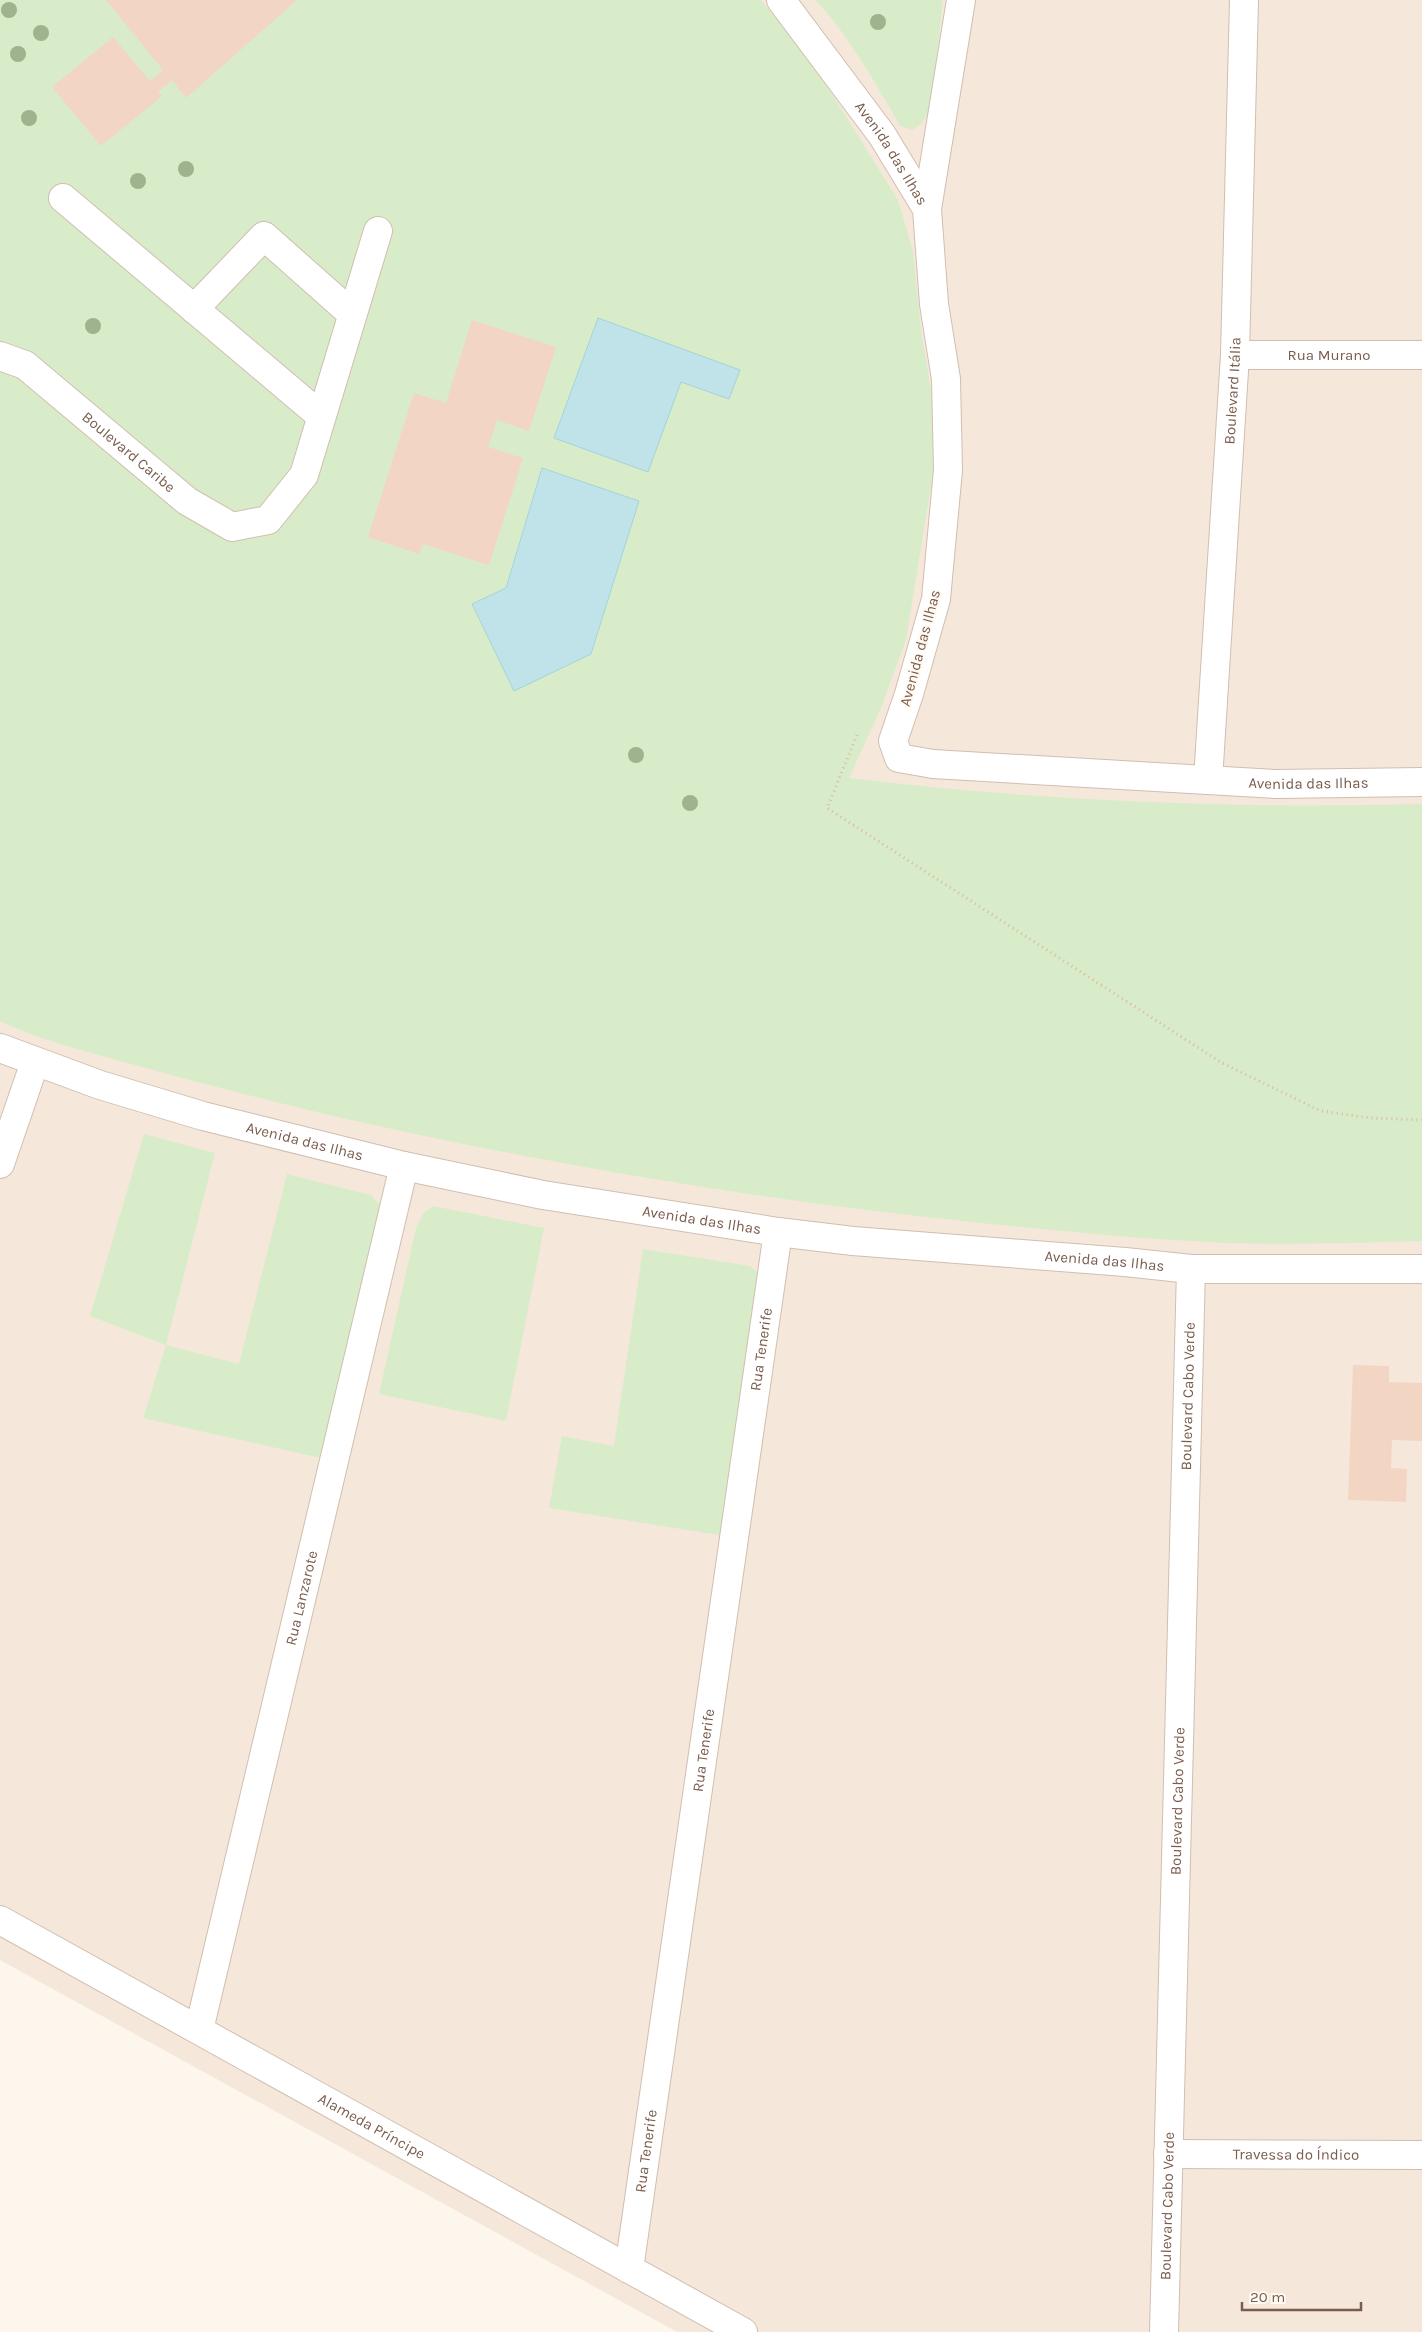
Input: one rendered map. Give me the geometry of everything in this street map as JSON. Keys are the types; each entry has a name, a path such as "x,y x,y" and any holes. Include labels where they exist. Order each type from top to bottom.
{"street":[{"name":"Avenida das Ilhas","path":"781,0 877,129 927,208 934,304 946,379 948,470 936,599 910,694 893,741 899,758 933,764 1275,784 1422,782"},
{"path":"927,208 961,0"},
{"name":"Boulevard Itália","path":"1208,780 1235,355 1244,0"},
{"path":"63,198 321,416 378,231"},
{"path":"194,309 264,236 352,314"},
{"name":"Rua Murano","path":"1235,355 1422,355"},
{"name":"Boulevard Caribe","path":"0,356 25,365 187,500 232,526 268,520 304,475 321,416"},
{"name":"Avenida das Ilhas","path":"0,1048 100,1085 204,1116 404,1166 542,1194 778,1232 853,1241 1125,1262 1191,1269 1422,1268"},
{"path":"0,1164 35,1062"},
{"name":"Rua Lanzarote","path":"199,2030 404,1166"},
{"name":"Rua Tenerife","path":"629,2269 778,1232"},
{"name":"Boulevard Cabo Verde","path":"1164,2332 1191,1269"},
{"name":"Alameda Príncipe","path":"0,1920 743,2332"},
{"name":"Travessa do Índico","path":"1168,2154 1422,2155"}],"path":[{"path":"860,728 827,808 1222,1063 1321,1111 1371,1118 1422,1120"}],"shaded area":[{"path":"0,0 1422,0 1422,2332 677,2332 0,1960"}],"green space":[{"path":"0,0 761,0 795,41 832,94 898,200 913,251 921,330 931,390 936,455 906,640 881,708 849,778 1064,798 1207,804 1422,804 1422,1241 1275,1244 1162,1239 972,1222 734,1192 577,1166 342,1118 205,1084 77,1049 30,1034 0,1021"},
{"path":"816,0 943,0 931,109 921,124 912,130 900,126 851,45"},
{"path":"144,1134 215,1153 166,1345 90,1316"},
{"path":"287,1174 371,1195 382,1207 325,1459 143,1418 166,1345 239,1364"},
{"path":"433,1206 544,1228 506,1421 379,1394 416,1228 423,1214"},
{"path":"643,1249 750,1266 761,1276 725,1536 549,1508 562,1436 614,1446"}],"water":[{"path":"598,318 740,370 729,399 681,382 648,472 554,438"},
{"path":"542,468 639,501 591,654 514,691 472,604 506,588"}],"building":[{"path":"106,0 297,0 186,98 172,80 158,92 162,96 101,146 52,87 113,37 150,81 163,70"},
{"path":"472,320 556,347 529,431 497,420 488,447 523,458 489,565 423,544 419,554 368,537 414,393 446,403"},
{"path":"1353,1365 1389,1366 1389,1382 1422,1383 1422,1441 1392,1440 1391,1468 1407,1469 1406,1502 1348,1500"}]}
